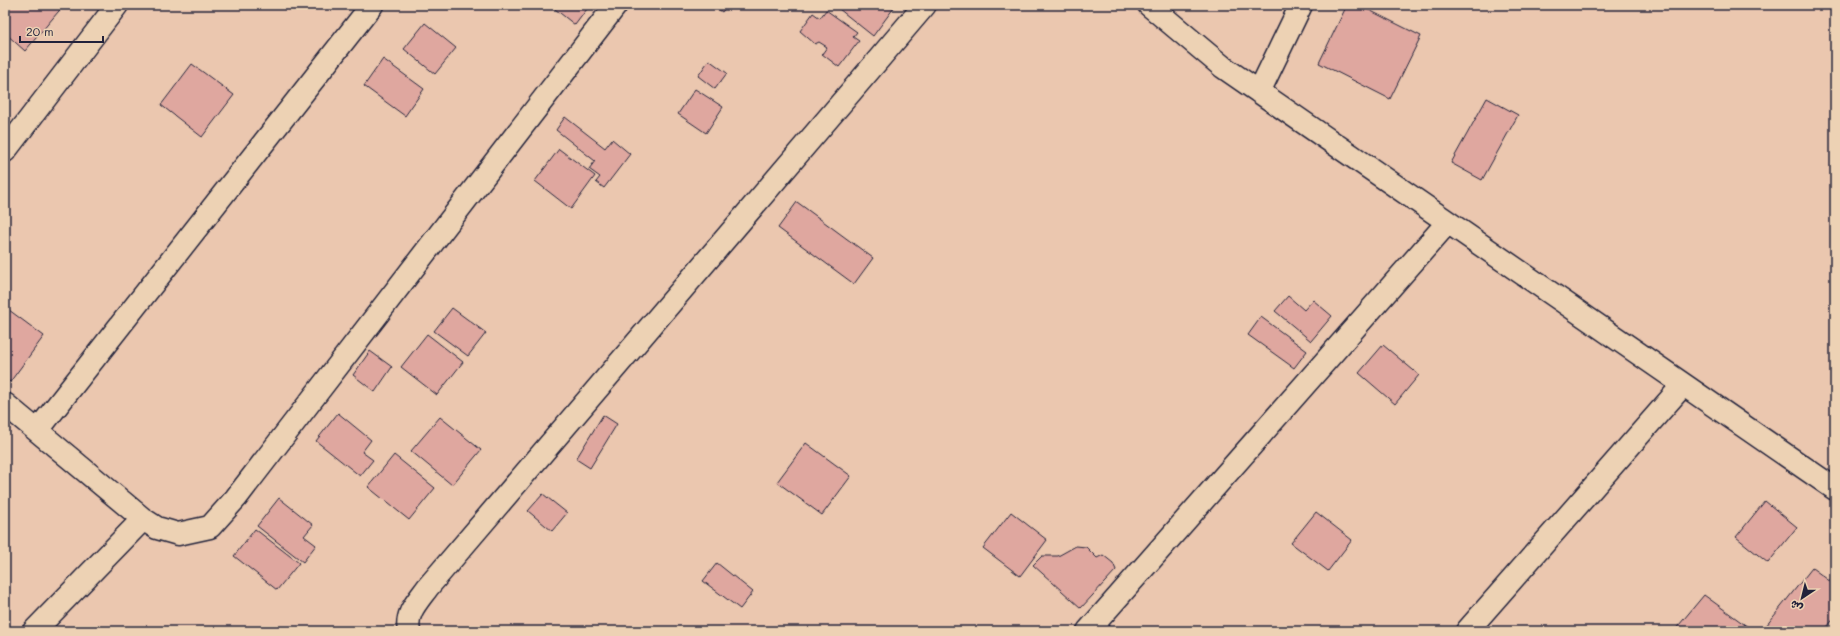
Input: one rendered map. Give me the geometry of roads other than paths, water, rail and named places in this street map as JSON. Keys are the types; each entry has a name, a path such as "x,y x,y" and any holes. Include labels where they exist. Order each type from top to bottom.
{"street":[{"path":"5,151 117,5"},
{"path":"38,430 372,5"},
{"path":"5,404 143,519 157,528 178,534 210,527 246,485 616,5"},
{"path":"410,631 407,622 412,609 428,587 925,5"},
{"path":"1149,5 1223,67 1835,489"},
{"path":"1259,92 1301,5"},
{"path":"1088,631 1448,222"},
{"path":"1467,631 1683,385"},
{"path":"34,631 143,519"}]}
